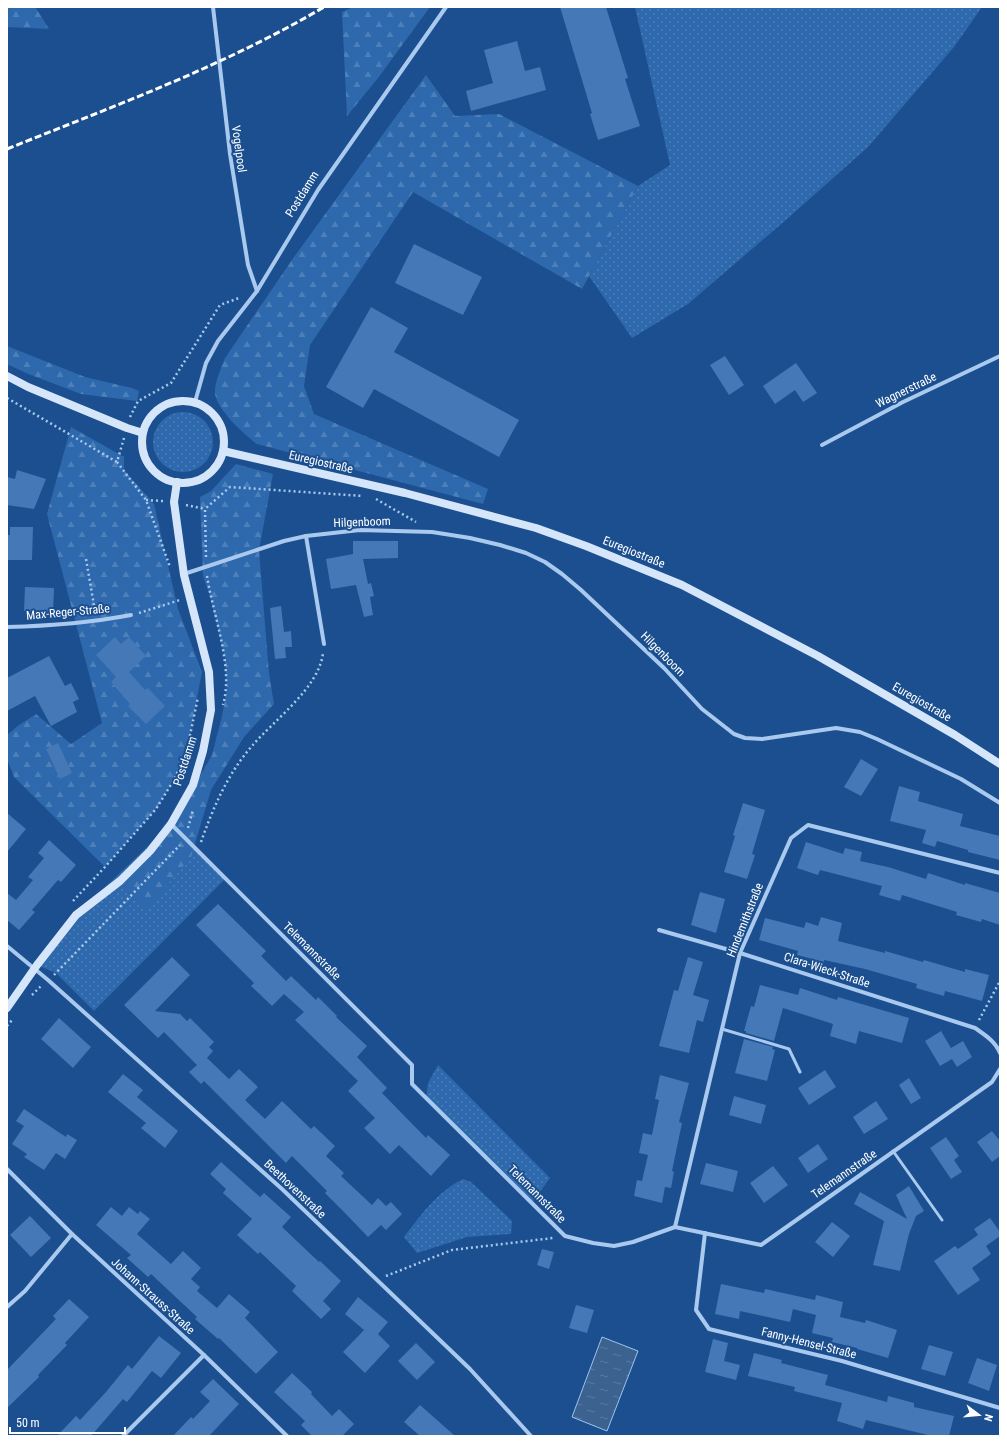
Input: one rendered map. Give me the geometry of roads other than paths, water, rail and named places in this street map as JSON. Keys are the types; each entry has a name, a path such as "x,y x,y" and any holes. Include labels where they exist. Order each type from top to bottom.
{"main road":[{"path":"7,376 28,387 127,428 143,433"},
{"path":"182,400 195,402 206,408 218,421 224,439 223,451 211,472 201,479 189,482 177,482 164,478 153,470 146,459 142,446 143,433 148,420 157,410 168,403 182,400"},
{"name":"Euregiostraße","path":"223,451 412,495 536,528 586,546 682,585 818,656 955,735 1000,764"},
{"name":"Postdamm","path":"7,1008 34,969 76,915 120,881 150,851 171,824 192,785 203,751 211,710 209,672 186,599 174,502 177,482"}],"street":[{"name":"Vogelpool","path":"213,7 230,154 248,265 257,291"},
{"name":"Postdamm","path":"195,402 206,364 218,341 257,291 318,190 446,7"},
{"name":"Wagnerstraße","path":"822,444 903,402 1000,356"},
{"name":"Hilgenboom","path":"184,575 284,541 306,536 360,530 435,532 500,545 526,553 545,562 562,574 664,668 702,709 734,734 745,738 762,739 836,728 860,732 877,738 961,779 1000,803"},
{"path":"306,536 324,644"},
{"name":"Max-Reger-Straße","path":"7,627 53,626 97,622 131,615"},
{"name":"Telemannstraße","path":"171,824 412,1065 412,1084 565,1236 593,1243 614,1246 633,1242 675,1227 761,1245 992,1082 1000,1069"},
{"name":"Hindemithstraße","path":"675,1227 740,953 791,838 808,825 1000,872"},
{"name":"Clara-Wieck-Straße","path":"659,930 740,953 975,1028 987,1036 997,1046 1000,1053"},
{"name":"Beethovenstraße","path":"7,946 48,980 276,1183 470,1369 531,1436"},
{"name":"Johann-Strauss-Straße","path":"7,1169 72,1234 204,1355 287,1436"},
{"name":"Fanny-Hensel-Straße","path":"705,1233 696,1310 709,1329 842,1361 1000,1408"},
{"path":"7,1307 25,1291 72,1234"},
{"path":"124,1436 204,1355"}],"lane":[{"path":"722,1029 790,1049 800,1072"},
{"path":"893,1152 942,1220"}],"water":[{"path":"602,1337 638,1351 607,1431 572,1417"}],"railway":[{"path":"7,149 128,101 208,67 324,7"}]}
